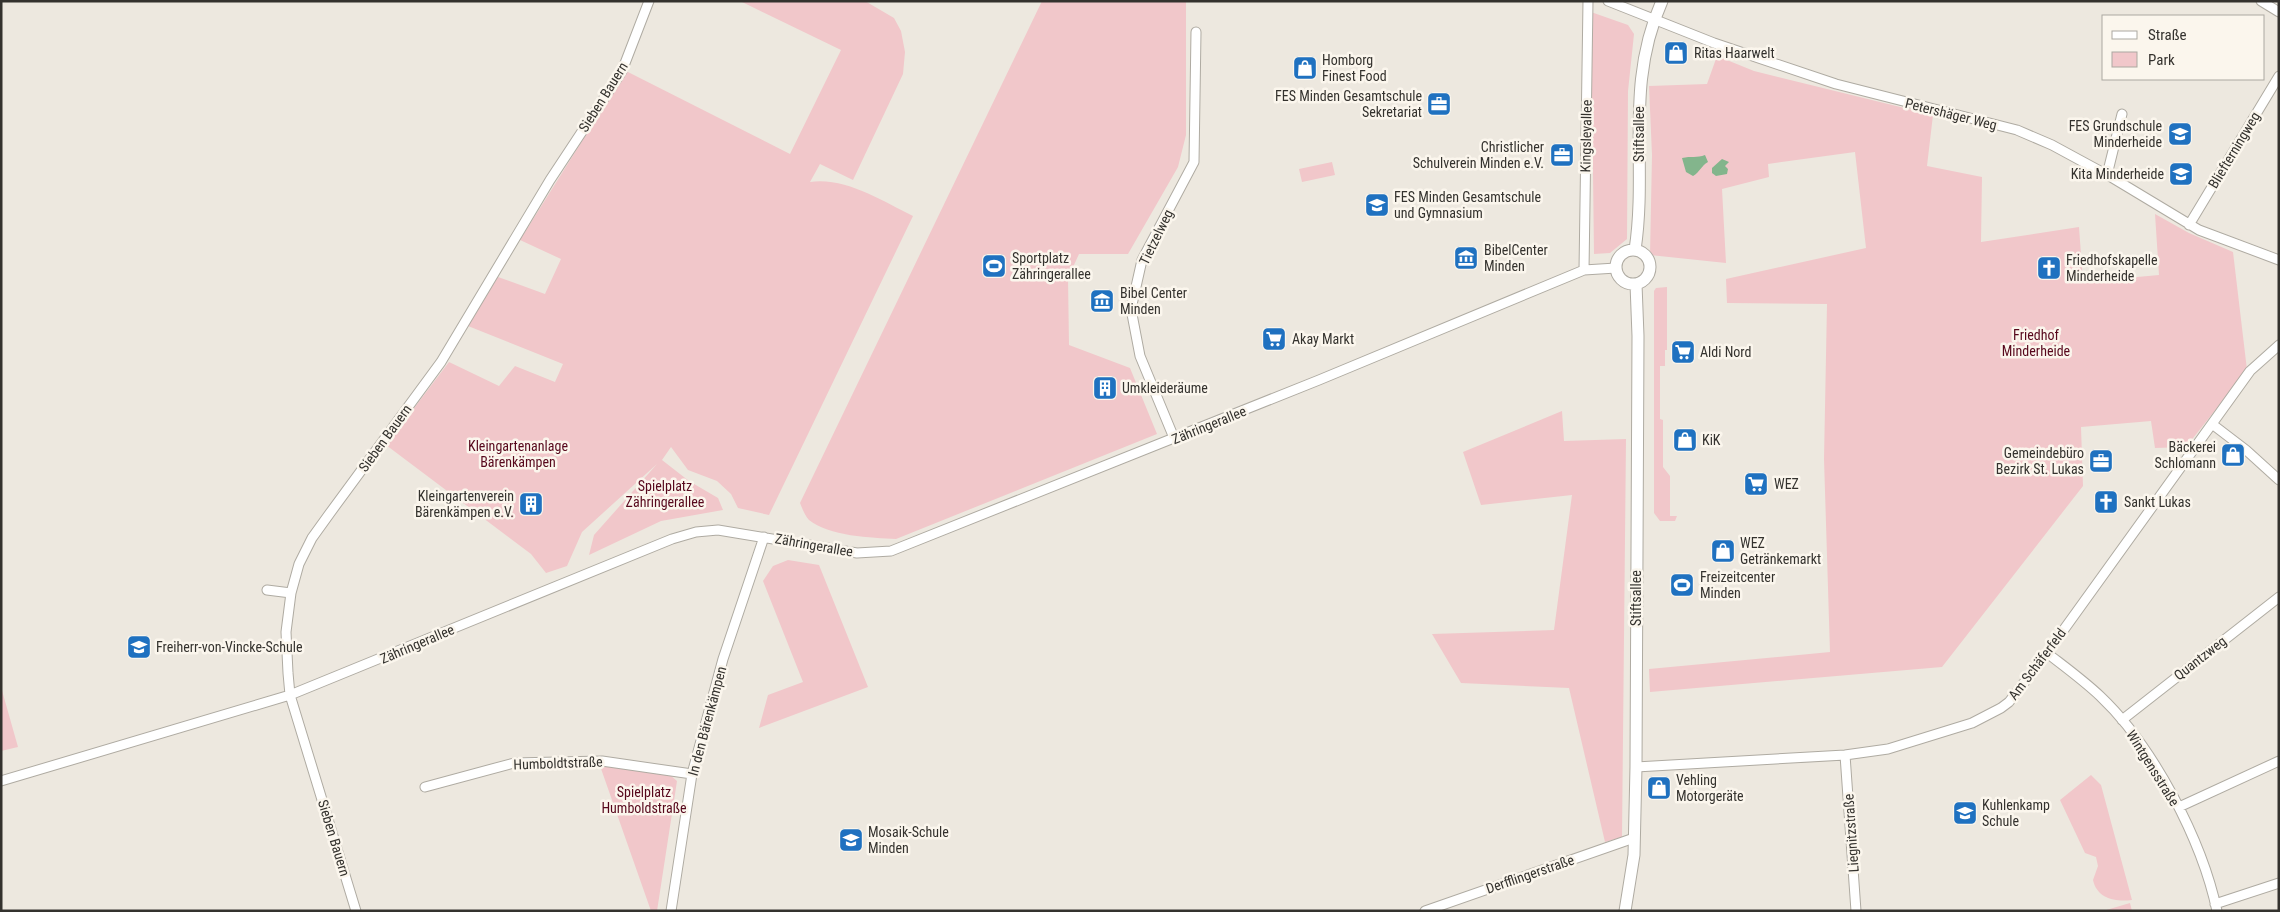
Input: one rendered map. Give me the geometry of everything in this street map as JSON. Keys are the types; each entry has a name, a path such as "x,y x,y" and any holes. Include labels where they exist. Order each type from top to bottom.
{"main road":[{"name":"Stiftsallee","path":"1635,250 1639,167 1639,97 1642,60 1662,1"},
{"path":"1635,250 1647,259 1649,268 1645,278 1636,284 1622,280 1616,268 1622,255 1635,250"},
{"name":"Stiftsallee","path":"1625,911 1632,865 1636,767 1638,336 1636,284"}],"street":[{"name":"Sieben Bauern","path":"356,911 290,695 286,632 291,593 299,564 312,538 441,362 550,180 622,71 649,1"},
{"name":"Kingsleyallee","path":"1584,270 1588,1"},
{"name":"Petershäger Weg","path":"1608,1 1748,55 1836,84 2017,130 2052,145 2107,175 2189,225 2218,239 2279,260"},
{"path":"2262,1 2279,12"},
{"name":"Tietzelweg","path":"1174,438 1140,356 1131,308 1142,260 1194,162 1196,32"},
{"name":"Bliefterningweg","path":"2189,225 2279,76"},
{"path":"2107,175 2122,114"},
{"name":"Zähringerallee","path":"1,781 290,695 672,539 696,532 718,530 856,553 891,551 1174,438 1584,270 1616,268"},
{"name":"Am Schäferfeld","path":"1636,767 1845,755 1906,744 1989,716 2009,702 2047,653 2250,371 2279,345"},
{"path":"2212,424 2246,450 2279,480"},
{"name":"In den Bärenkämpen","path":"670,911 692,774 723,659 764,537"},
{"path":"267,590 291,593"},
{"name":"Quantzweg","path":"2122,720 2279,597"},
{"name":"Wintgensstraße","path":"2047,653 2077,676 2122,720 2154,765 2179,807 2204,866 2216,907"},
{"name":"Liegnitzstraße","path":"1845,755 1856,911"},
{"name":"Humboldtstraße","path":"425,787 514,763 597,760 692,774"},
{"path":"2179,807 2279,761"},
{"name":"Derfflingerstraße","path":"1425,911 1634,838"},
{"path":"2216,907 2279,883"}],"green space":[{"path":"740,1 865,1 894,18 901,31 905,52 903,74 853,180 820,164 810,182 823,181 850,187 876,197 913,216 769,515 738,508 731,494 717,481 688,470 671,447 662,460 689,481 718,498 723,510 661,521 589,555 594,535 657,464 582,532 567,566 546,573 531,554 386,445 449,362 499,386 515,366 555,382 563,364 468,326 498,277 545,294 561,259 520,240 626,71 790,154 841,50"},
{"name":"Sportplatz Zähringerallee","path":"1042,1 1186,1 1186,135 1178,167 1128,254 1079,254 1068,278 1069,345 1130,368 1157,434 896,539 851,535 827,530 809,520 800,503"},
{"path":"1591,12 1628,25 1634,34 1628,91 1627,239 1610,253 1594,254"},
{"name":"Friedhof Minderheide","path":"1717,56 1754,71 1933,115 1927,166 1982,177 1981,242 2079,227 2083,282 2159,275 2155,214 2189,233 2233,252 2247,370 2186,447 2155,448 2151,421 2081,427 2083,486 1942,667 1650,692 1649,669 1830,652 1824,459 1827,304 1727,303 1726,279 1866,248 1855,152 1768,164 1769,177 1722,189 1726,263 1650,255 1652,155 1649,86 1707,84"},
{"path":"1332,162 1335,175 1302,182 1299,169"},
{"path":"1667,287 1667,350 1665,350 1665,366 1660,366 1660,419 1663,420 1663,467 1670,476 1670,516 1677,516 1675,521 1660,521 1654,513 1654,291 1656,288"},
{"path":"1562,411 1564,441 1626,439 1622,837 1605,842 1569,688 1461,683 1432,634 1554,630 1572,495 1481,505 1463,452"},
{"path":"788,560 819,565 868,687 759,728 768,695 803,682 763,581 773,566"},
{"path":"1,687 18,747 1,751"},
{"name":"Spielplatz Humboldstraße","path":"599,763 670,775 677,781 657,911 651,911"},
{"path":"2091,775 2101,785 2132,900 2108,898 2095,886 2093,880 2098,866 2096,857 2085,853 2060,800"},
{"path":"2130,903 2132,911 2103,911"}],"shaded area":[{"path":"1705,155 1708,162 1697,173 1693,176 1686,172 1682,158"},
{"path":"1722,159 1729,162 1725,166 1728,169 1727,174 1716,176 1712,173 1712,168"}],"place":[{"name":"Ritas Haarwelt","path":"1676,53"},
{"name":"Homborg Finest Food","path":"1305,68"},
{"name":"FES Minden Gesamtschule Sekretariat","path":"1439,104"},
{"name":"FES Grundschule Minderheide","path":"2180,134"},
{"name":"Christlicher Schulverein Minden e.V.","path":"1562,155"},
{"name":"Kita Minderheide","path":"2181,174"},
{"name":"FES Minden Gesamtschule und Gymnasium","path":"1377,205"},
{"name":"BibelCenter Minden","path":"1466,258"},
{"name":"Sportplatz Zähringerallee","path":"994,266"},
{"name":"Friedhofskapelle Minderheide","path":"2049,268"},
{"name":"Bibel Center Minden","path":"1102,301"},
{"name":"Akay Markt","path":"1274,339"},
{"name":"Aldi Nord","path":"1683,352"},
{"name":"Umkleideräume","path":"1105,388"},
{"name":"KiK","path":"1685,440"},
{"name":"Bäckerei Schlomann","path":"2233,455"},
{"name":"Gemeindebüro Bezirk St. Lukas","path":"2101,461"},
{"name":"WEZ","path":"1756,484"},
{"name":"Sankt Lukas","path":"2106,502"},
{"name":"Kleingartenverein Bärenkämpen e.V.","path":"531,504"},
{"name":"WEZ Getränkemarkt","path":"1723,551"},
{"name":"Freizeitcenter Minden","path":"1682,585"},
{"name":"Freiherr-von-Vincke-Schule","path":"139,647"},
{"name":"Vehling Motorgeräte","path":"1659,788"},
{"name":"Kuhlenkamp Schule","path":"1965,813"},
{"name":"Mosaik-Schule Minden","path":"851,840"}],"park label":[{"name":"Kleingartenanlage Bärenkämpen","path":"518,454"},
{"name":"Spielplatz Zähringerallee","path":"665,494"}]}
